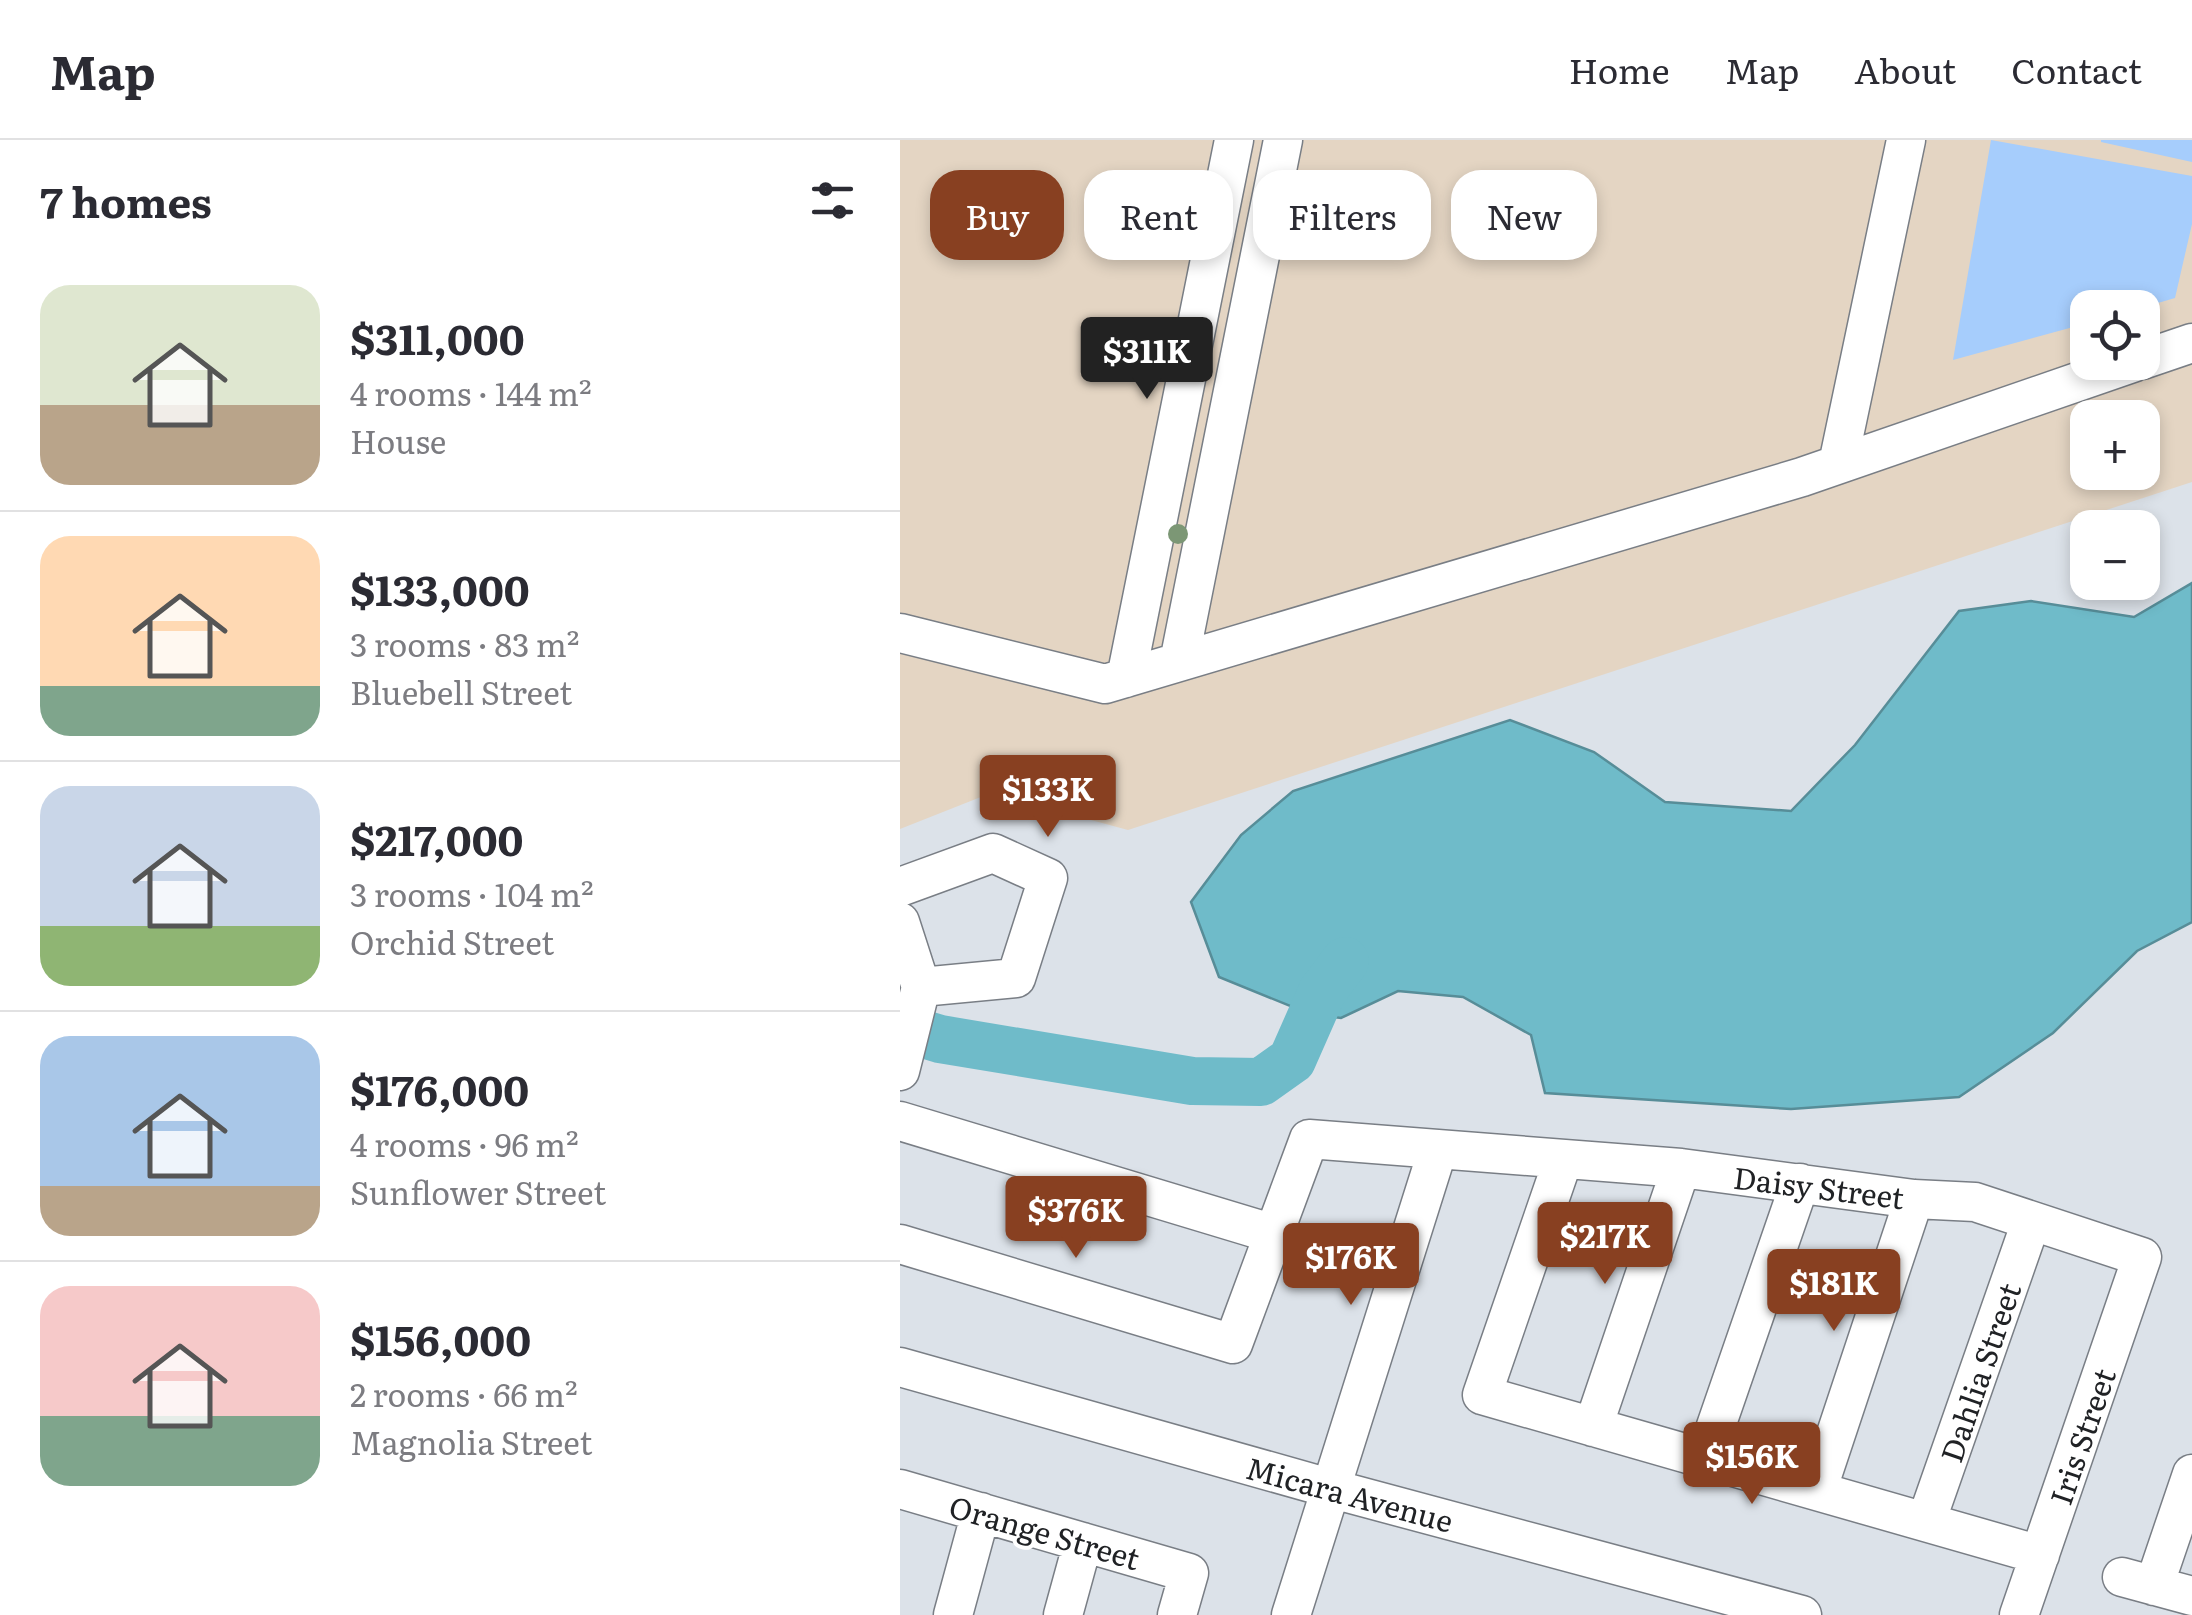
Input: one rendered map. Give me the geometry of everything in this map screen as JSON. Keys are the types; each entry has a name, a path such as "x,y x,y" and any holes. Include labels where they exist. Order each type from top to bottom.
{"street":[{"path":"1126,678 1234,140"},
{"path":"1179,662 1283,140"},
{"path":"1838,464 1906,140"},
{"path":"2160,354 2192,343"},
{"path":"900,633 1104,684 1838,464 2083,380"},
{"path":"900,887 993,853 1048,878 1016,978 919,997"},
{"path":"900,922 919,997 904,1060"},
{"path":"900,1121 1274,1234 1233,1344 900,1244"},
{"name":"Daisy Street","path":"1274,1234 1309,1139 1680,1168 1914,1199 1975,1202 2142,1257"},
{"path":"1290,1615 1438,1149"},
{"path":"1563,1160 1482,1395 2040,1555"},
{"path":"1593,1427 1680,1168"},
{"path":"1704,1458 1800,1183"},
{"path":"1817,1491 1914,1199"},
{"name":"Dahlia Street","path":"1926,1522 2031,1222"},
{"name":"Iris Street","path":"2019,1615 2142,1257"},
{"name":"Micara Avenue","path":"900,1367 1328,1488 1802,1615"},
{"path":"2192,1474 2138,1581 2192,1596"},
{"name":"Orange Street","path":"900,1489 1189,1573 1177,1615"},
{"path":"953,1615 981,1512"},
{"path":"1063,1615 1083,1542"}],"shaded area":[{"path":"900,140 2192,140 2192,482 2106,510 2070,510 2070,522 1128,830 991,793 900,829"}],"water":[{"path":"2192,583 2192,922 2137,951 2053,1033 1959,1097 1791,1109 1545,1093 1531,1035 1463,997 1398,991 1341,1018 1310,1014 1219,977 1191,902 1241,835 1293,791 1510,720 1594,752 1665,802 1791,811 1855,745 1959,611 2031,601 2134,617"}],"building":[{"path":"1991,140 2192,176 2192,224 2175,298 2160,302 2160,290 2070,290 2070,328 1953,360"},
{"path":"2192,140 2192,162 2101,142"}],"waterway":[{"path":"900,1027 940,1039 1192,1081 1261,1082 1292,1060 1322,992 1345,961"}]}
